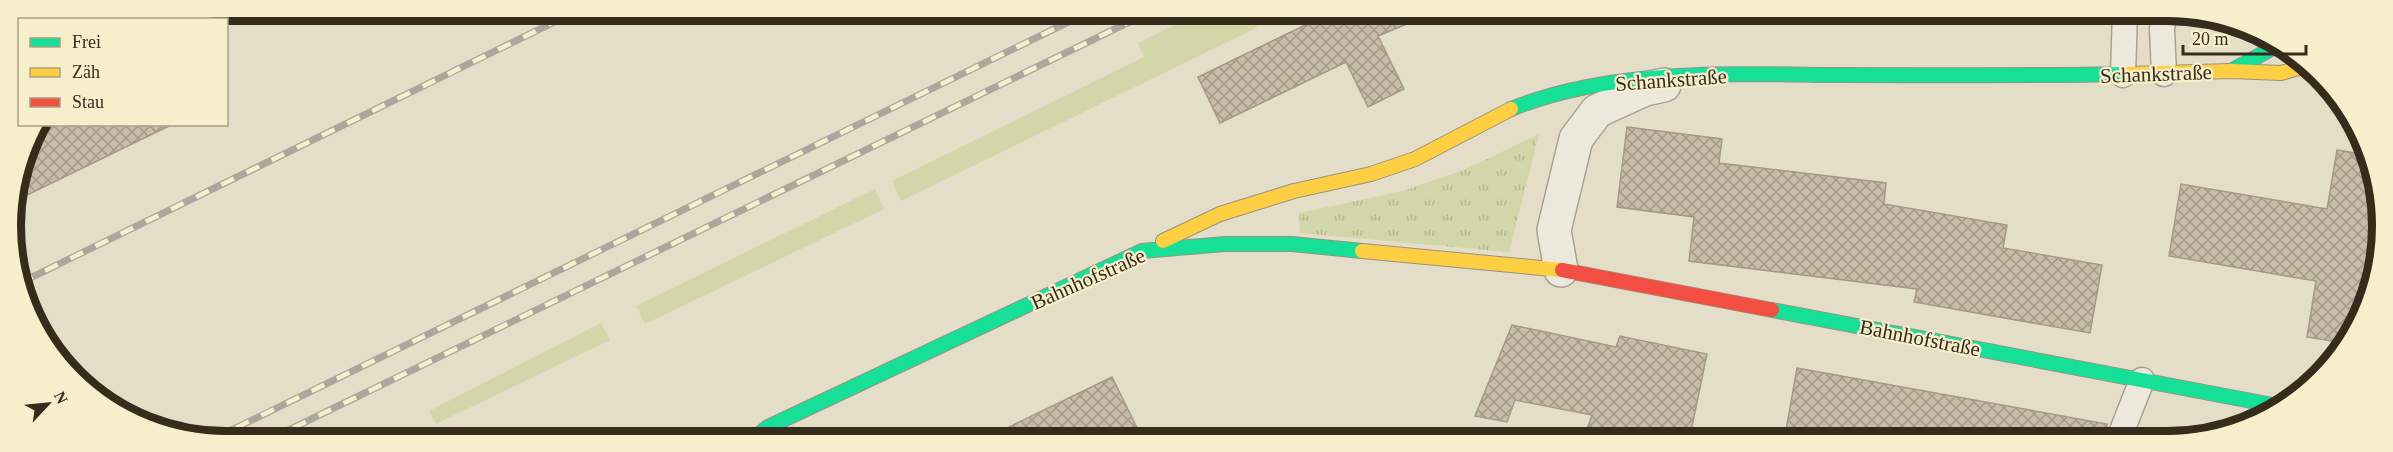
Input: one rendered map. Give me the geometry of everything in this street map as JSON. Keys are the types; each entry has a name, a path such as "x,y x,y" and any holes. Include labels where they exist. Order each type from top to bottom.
{"street":[{"name":"Schankstraße","path":"2231,71 2271,49"},
{"name":"Schankstraße","path":"1142,251 1220,214 1294,191 1371,174 1415,159 1495,116 1532,101 1574,90 1644,79 1707,76 2123,75 2231,71 2281,73 2298,68"},
{"path":"1561,270 1554,230 1576,139 1597,111 1644,89 1707,76"},
{"name":"Bahnhofstraße","path":"763,431 1142,251 1225,244 1292,244 1561,270 2268,404"}],"lane":[{"path":"2123,75 2125,21"},
{"path":"2163,21 2164,74"},
{"path":"2122,431 2142,380"}],"green space":[{"path":"1183,21 1264,21 1254,29 901,201 892,181 1144,57 1138,43"},
{"path":"1539,134 1509,252 1300,233 1299,213 1403,191 1466,169"},
{"path":"875,189 884,209 645,324 636,306"},
{"path":"601,323 610,340 436,424 429,411"}],"building":[{"path":"1313,21 1414,21 1378,36 1404,89 1368,107 1346,62 1220,123 1198,77"},
{"path":"47,126 169,126 23,197 28,173"},
{"path":"1627,127 1722,139 1719,163 1886,183 1884,204 2007,225 2003,248 2102,265 2090,333 1914,302 1917,289 1689,261 1694,217 1617,207"},
{"path":"2337,150 2358,153 2368,186 2372,213 2372,239 2361,292 2351,317 2336,342 2307,337 2316,281 2169,256 2181,184 2327,209"},
{"path":"1512,325 1616,347 1620,336 1707,354 1691,431 1586,431 1592,415 1515,400 1507,422 1475,416"},
{"path":"1797,368 2107,424 2106,431 1786,430"},
{"path":"1112,377 1139,431 1001,431"}],"railway":[{"path":"28,279 557,21"},
{"path":"229,431 1070,21"},
{"path":"287,431 1131,21"}],"traffic: fast":[{"path":"2231,71 2271,49"},
{"path":"1511,109 1590,86 1673,76 2127,74"},
{"path":"763,431 1142,251 1225,244 1292,244 1362,251"},
{"path":"1772,310 2268,404"}],"traffic: slow":[{"path":"2127,74 2231,71 2281,73 2298,68"},
{"path":"1163,241 1220,214 1294,191 1371,174 1415,159 1511,109"},
{"path":"1362,251 1562,270"}],"traffic: jam":[{"path":"1562,270 1772,310"}]}
